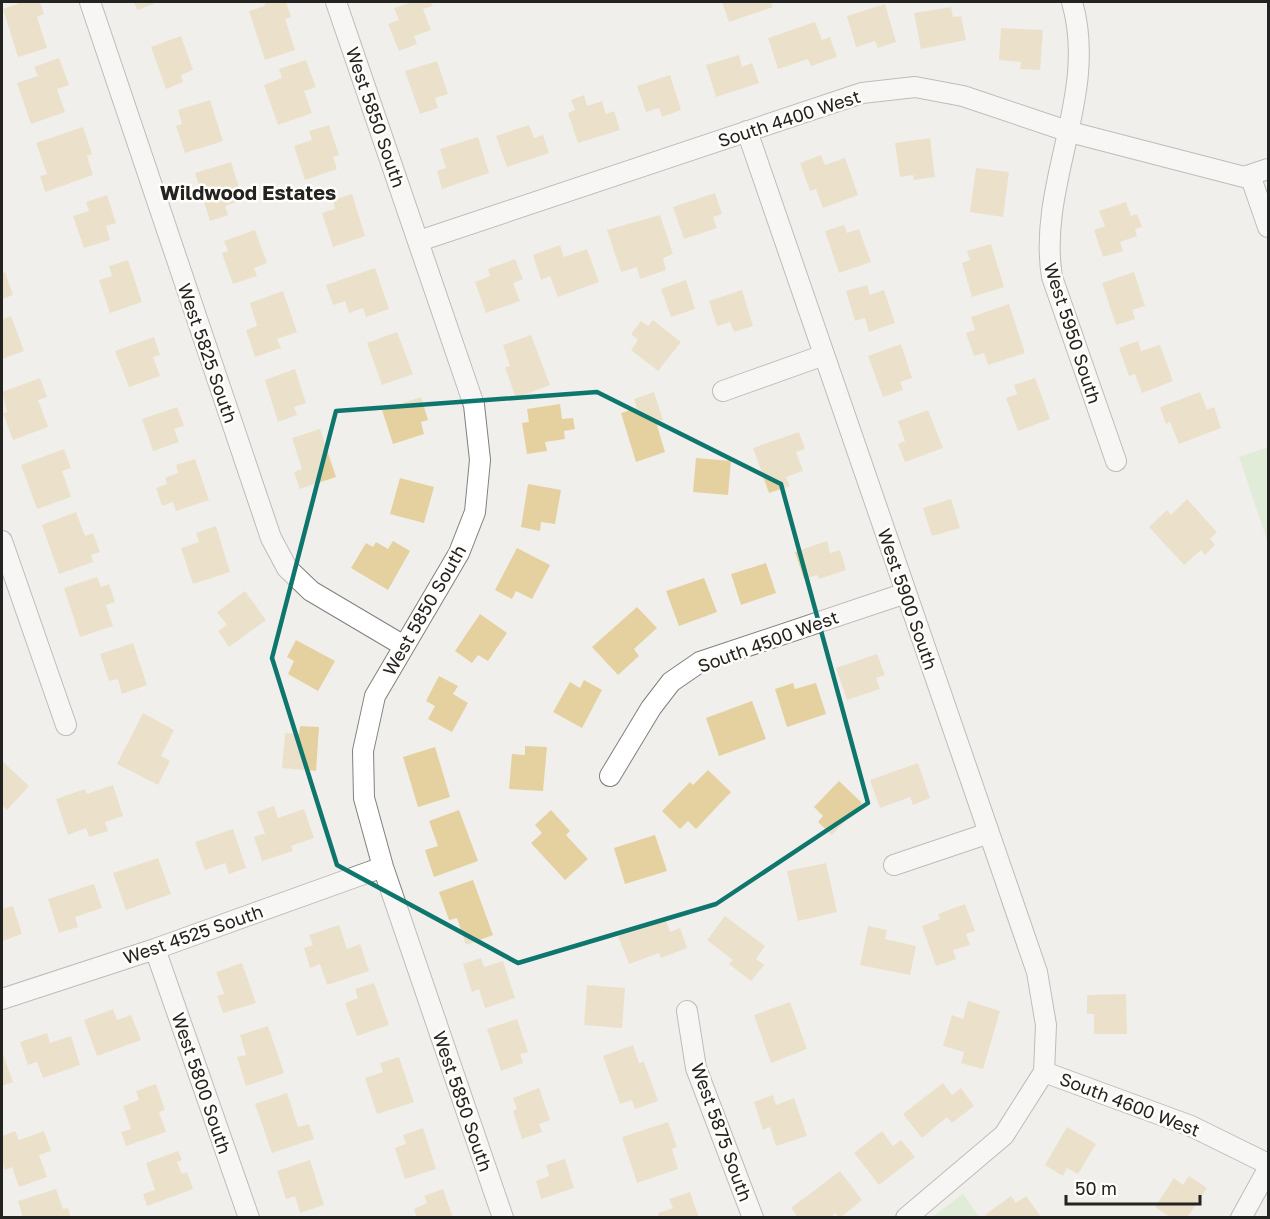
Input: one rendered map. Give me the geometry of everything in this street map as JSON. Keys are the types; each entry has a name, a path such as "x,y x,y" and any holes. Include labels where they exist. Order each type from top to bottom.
{"street":[{"name":"West 5825 South","path":"90,2 271,538 287,568 311,591 404,646"},
{"name":"West 5850 South","path":"336,2 474,405 480,460 475,512 459,553 375,696 363,751 364,798 383,867 502,1218"},
{"name":"West 5950 South","path":"1072,2 1077,19 1079,53 1070,132 1050,209 1047,249 1052,277 1116,461"},
{"name":"South 4400 West","path":"419,241 862,93 915,87 963,96 1070,132 1244,177 1259,172"},
{"name":"West 5900 South","path":"747,131 1037,972 1046,1025 1044,1072"},
{"path":"1259,172 1269,227"},
{"path":"723,391 824,355"},
{"path":"2,541 66,725"},
{"name":"South 4500 West","path":"610,776 651,708 672,682 700,662 906,593"},
{"path":"894,864 989,833"},
{"name":"West 4525 South","path":"2,999 155,949 383,867"},
{"name":"West 5800 South","path":"155,949 249,1218"},
{"name":"West 5875 South","path":"687,1011 696,1068 753,1218"},
{"name":"South 4600 West","path":"906,1218 1004,1136 1044,1072 1191,1126 1269,1164"},
{"path":"1241,1218 1269,1169"}],"highlighted area":[{"path":"597,392 781,484 868,803 716,904 518,963 337,865 272,658 336,411"}],"green space":[{"path":"1268,447 1268,543 1239,457"},
{"path":"963,1194 979,1217 932,1217"}],"building":[{"path":"17,2 40,2 44,14 37,17 47,48 18,57 3,9 18,4"},
{"path":"134,2 159,2 137,10"},
{"path":"264,2 286,2 291,17 285,19 295,50 265,60 249,11 265,6"},
{"path":"412,2 431,2 433,6 423,9 431,30 414,36 417,44 399,51 388,24 399,20 394,8"},
{"path":"722,2 771,2 773,7 729,22"},
{"path":"885,4 896,42 878,48 875,41 856,47 847,16"},
{"path":"951,7 953,17 961,16 966,40 921,49 914,13"},
{"path":"815,22 822,40 830,37 837,57 811,66 808,59 778,69 768,38"},
{"path":"1001,28 1043,30 1040,70 1020,69 1021,62 999,60"},
{"path":"181,36 193,70 181,75 183,82 166,89 151,47"},
{"path":"739,55 742,67 752,63 759,83 716,97 706,65"},
{"path":"59,58 69,85 57,89 65,112 31,124 17,83 38,76 34,67"},
{"path":"306,60 316,87 304,91 312,113 278,125 264,85 282,78 279,69"},
{"path":"437,61 448,94 435,98 438,108 420,114 405,71"},
{"path":"670,75 681,110 662,117 659,108 646,112 637,86"},
{"path":"584,95 587,106 602,101 606,114 614,111 620,130 578,143 568,113 575,110 571,100"},
{"path":"210,100 223,141 185,153 176,126 182,124 178,110"},
{"path":"329,125 339,155 333,157 337,169 305,180 294,146 312,140 309,131"},
{"path":"529,125 534,138 543,135 549,153 507,167 496,136"},
{"path":"83,127 92,154 87,156 93,175 45,192 40,176 47,174 36,143"},
{"path":"478,137 489,173 442,189 437,171 446,168 440,149"},
{"path":"930,138 935,177 914,180 913,175 900,177 895,143"},
{"path":"821,155 825,165 845,158 858,195 823,208 816,189 810,191 800,163"},
{"path":"231,162 243,200 225,206 228,215 210,221 195,173"},
{"path":"976,168 1009,172 1003,217 970,212"},
{"path":"715,193 722,214 713,217 717,228 684,239 673,207"},
{"path":"352,194 365,236 333,247 322,213 335,209 333,200"},
{"path":"107,195 116,223 106,226 110,240 84,248 73,216 89,211 86,202"},
{"path":"1126,202 1131,216 1137,214 1142,227 1135,229 1137,236 1120,242 1123,251 1103,257 1094,230 1105,226 1099,211"},
{"path":"660,215 673,254 663,258 666,270 640,279 637,267 621,272 607,230"},
{"path":"844,225 847,233 859,229 871,262 839,273 825,231"},
{"path":"255,230 267,263 254,268 257,276 233,284 222,253 228,251 224,241"},
{"path":"991,244 1004,287 972,297 962,263 970,260 967,251"},
{"path":"560,245 564,257 587,249 599,282 558,297 550,276 541,280 533,255"},
{"path":"515,259 523,279 513,283 520,301 486,313 475,282 490,276 488,269"},
{"path":"128,260 142,302 110,313 99,280 112,276 109,266"},
{"path":"375,268 389,309 366,317 363,308 349,313 345,301 333,305 326,285"},
{"path":"5,272 13,295 2,299 2,273"},
{"path":"1134,272 1145,306 1132,310 1135,319 1116,325 1102,283"},
{"path":"686,280 695,309 671,317 661,289"},
{"path":"867,285 870,295 884,290 895,323 869,332 865,318 855,321 846,291"},
{"path":"742,290 753,326 734,332 730,322 717,326 709,301"},
{"path":"283,291 297,332 277,339 281,348 255,357 246,330 257,326 250,303"},
{"path":"1009,304 1025,353 988,365 984,353 974,356 966,333 975,330 971,317"},
{"path":"11,316 24,351 2,359 2,320"},
{"path":"653,320 681,342 658,371 631,350 638,340 631,334 641,321 648,326"},
{"path":"397,332 413,374 382,385 367,343"},
{"path":"531,335 550,385 516,398 505,367 510,366 503,345"},
{"path":"154,337 160,355 153,357 160,376 129,387 115,351"},
{"path":"1138,341 1141,351 1160,345 1173,381 1142,393 1135,374 1129,376 1119,348"},
{"path":"901,344 912,378 900,382 903,390 883,397 868,356"},
{"path":"295,369 306,403 294,407 297,415 278,422 265,380"},
{"path":"40,378 47,397 38,400 48,427 13,440 3,413 7,412 2,392"},
{"path":"1035,378 1050,419 1018,431 1006,398 1017,394 1014,385"},
{"path":"654,392 663,420 656,422 665,452 636,462 621,413 637,408 634,399"},
{"path":"1200,392 1207,410 1214,407 1221,428 1179,444 1170,422 1166,424 1160,407"},
{"path":"421,397 428,420 421,422 424,434 393,444 382,410"},
{"path":"560,404 562,419 573,418 575,429 564,431 565,439 545,442 547,451 527,454 522,423 529,422 527,409"},
{"path":"177,407 184,426 174,429 179,442 153,451 142,419"},
{"path":"928,410 943,448 905,462 898,444 905,441 898,421"},
{"path":"320,429 336,477 300,489 294,472 302,469 292,438"},
{"path":"799,432 805,449 796,452 803,471 786,477 790,486 769,493 753,448"},
{"path":"64,449 71,468 62,471 71,497 37,509 21,465"},
{"path":"696,458 731,461 728,495 693,492"},
{"path":"195,459 209,500 176,511 173,502 162,506 156,488 167,484 165,478 178,473 176,465"},
{"path":"400,478 434,487 424,523 390,514"},
{"path":"528,484 561,490 555,524 541,522 540,531 521,527"},
{"path":"951,499 960,528 932,536 923,508"},
{"path":"1187,499 1217,532 1210,539 1215,545 1205,555 1201,550 1184,565 1149,527 1167,510 1171,515"},
{"path":"76,512 85,536 93,533 100,552 91,555 93,562 59,574 42,525"},
{"path":"216,526 230,572 193,584 181,548 199,542 196,533"},
{"path":"393,541 410,551 388,590 351,568 366,543 373,547 376,542 388,549"},
{"path":"827,541 830,553 840,550 846,570 819,579 817,575 804,579 795,552"},
{"path":"517,548 550,565 532,599 516,591 512,599 495,590"},
{"path":"766,563 776,593 741,605 731,574"},
{"path":"97,577 101,587 109,584 115,602 106,605 113,626 80,637 64,588"},
{"path":"704,578 717,612 679,626 666,591"},
{"path":"245,591 266,620 229,647 218,631 227,625 217,612"},
{"path":"637,607 657,628 634,649 639,656 618,675 592,647"},
{"path":"480,614 507,633 488,661 478,655 472,663 455,651"},
{"path":"296,640 335,661 318,691 288,674 294,661 287,657"},
{"path":"133,643 147,685 122,694 118,679 109,681 100,654"},
{"path":"877,654 885,675 876,678 880,689 847,700 836,668"},
{"path":"439,676 458,686 453,694 468,703 452,732 428,719 435,706 426,701"},
{"path":"584,680 602,690 582,728 553,712 570,682 580,688"},
{"path":"793,683 795,689 816,683 826,714 787,727 775,689"},
{"path":"752,701 766,739 719,756 706,718"},
{"path":"143,713 174,730 161,756 170,761 158,785 117,764"},
{"path":"300,726 319,727 316,771 282,768 285,733 299,734"},
{"path":"525,746 547,747 543,791 509,789 512,754 525,755"},
{"path":"435,747 450,797 418,807 403,757"},
{"path":"2,761 29,786 7,810 2,805"},
{"path":"918,763 930,798 913,805 910,797 880,808 870,780"},
{"path":"708,770 731,792 696,829 688,821 680,829 662,811 690,782 693,785"},
{"path":"839,781 862,803 832,835 818,822 823,816 814,807"},
{"path":"113,785 123,816 105,822 108,831 89,837 86,828 68,835 56,799 85,789 87,794"},
{"path":"274,806 278,818 304,809 314,838 291,846 293,851 262,861 254,837 265,833 257,812"},
{"path":"459,810 478,861 434,877 425,850 438,846 429,821"},
{"path":"551,810 570,831 566,835 588,859 565,880 531,843 542,833 535,825"},
{"path":"233,829 246,868 229,874 225,863 205,870 195,842"},
{"path":"655,835 667,871 625,884 614,848"},
{"path":"158,858 171,894 126,910 113,873"},
{"path":"826,863 837,912 798,921 787,871"},
{"path":"473,880 493,935 466,945 457,918 449,920 439,892"},
{"path":"94,884 102,908 75,917 78,927 59,933 48,899"},
{"path":"965,904 975,931 966,934 970,945 953,950 956,959 936,966 922,926 940,919 938,914"},
{"path":"13,906 22,934 2,941 2,909"},
{"path":"725,916 765,946 756,959 764,965 751,981 729,964 733,960 707,940"},
{"path":"665,918 670,932 680,928 687,948 661,958 659,953 629,964 618,936"},
{"path":"339,925 347,949 360,944 369,971 327,985 320,964 310,968 304,948 313,945 309,935"},
{"path":"868,926 887,930 885,939 916,946 910,975 860,965"},
{"path":"481,958 484,967 503,961 515,998 485,1008 479,989 472,992 463,964"},
{"path":"242,963 256,1003 223,1013 217,996 224,994 216,972"},
{"path":"374,983 389,1025 357,1036 345,1003 358,998 355,989"},
{"path":"587,985 625,988 622,1028 584,1025"},
{"path":"1126,994 1127,1034 1094,1034 1094,1014 1087,1014 1087,995"},
{"path":"968,1001 1000,1011 983,1069 961,1063 964,1052 943,1046 952,1015 963,1019"},
{"path":"790,1002 807,1049 771,1063 754,1015"},
{"path":"113,1009 117,1020 131,1015 141,1040 97,1056 84,1020"},
{"path":"517,1019 528,1052 520,1054 523,1063 501,1071 487,1029"},
{"path":"268,1026 284,1073 246,1086 237,1057 246,1055 240,1035"},
{"path":"47,1033 50,1043 71,1036 80,1065 43,1078 37,1062 28,1065 20,1042"},
{"path":"633,1045 639,1063 644,1062 658,1101 635,1109 632,1100 620,1104 603,1056"},
{"path":"2,1051 13,1082 2,1086"},
{"path":"399,1057 414,1102 377,1114 365,1078 383,1072 380,1063"},
{"path":"943,1083 952,1095 961,1088 974,1106 952,1123 947,1117 922,1138 903,1114"},
{"path":"156,1084 165,1110 159,1112 166,1132 126,1146 121,1132 131,1129 123,1106 139,1100 136,1091"},
{"path":"539,1088 550,1120 539,1124 542,1132 522,1139 513,1111 517,1109 513,1098"},
{"path":"287,1093 298,1127 309,1124 314,1139 272,1153 255,1104"},
{"path":"773,1095 776,1105 794,1098 807,1136 776,1146 770,1127 763,1130 754,1102"},
{"path":"668,1122 677,1147 672,1149 678,1169 637,1183 622,1137"},
{"path":"1067,1127 1096,1144 1078,1174 1067,1168 1063,1176 1045,1165"},
{"path":"423,1128 436,1169 405,1179 395,1148 406,1144 403,1135"},
{"path":"15,1131 19,1140 44,1131 51,1151 39,1155 47,1177 19,1187 12,1167 5,1170 2,1160 2,1136"},
{"path":"882,1131 893,1146 901,1140 915,1157 879,1185 854,1153"},
{"path":"178,1151 182,1160 177,1162 182,1174 187,1172 193,1189 147,1206 143,1194 155,1190 146,1163"},
{"path":"565,1159 574,1188 541,1199 536,1181 549,1176 546,1165"},
{"path":"310,1160 324,1205 300,1213 295,1196 286,1199 277,1171"},
{"path":"840,1171 862,1200 840,1218 835,1213 830,1218 798,1218 791,1208"},
{"path":"1189,1176 1207,1188 1187,1218 1171,1218 1155,1207 1174,1178 1183,1185"},
{"path":"56,1189 63,1209 68,1208 71,1218 23,1218 18,1201"},
{"path":"443,1189 453,1218 417,1218 414,1209 427,1203 424,1196"},
{"path":"690,1192 699,1218 659,1218 658,1213 673,1208 669,1199"},
{"path":"1011,1196 1016,1203 1026,1196 1042,1218 987,1218 985,1215"}],"district":[{"name":"Wildwood Estates","path":"248,192"}]}
